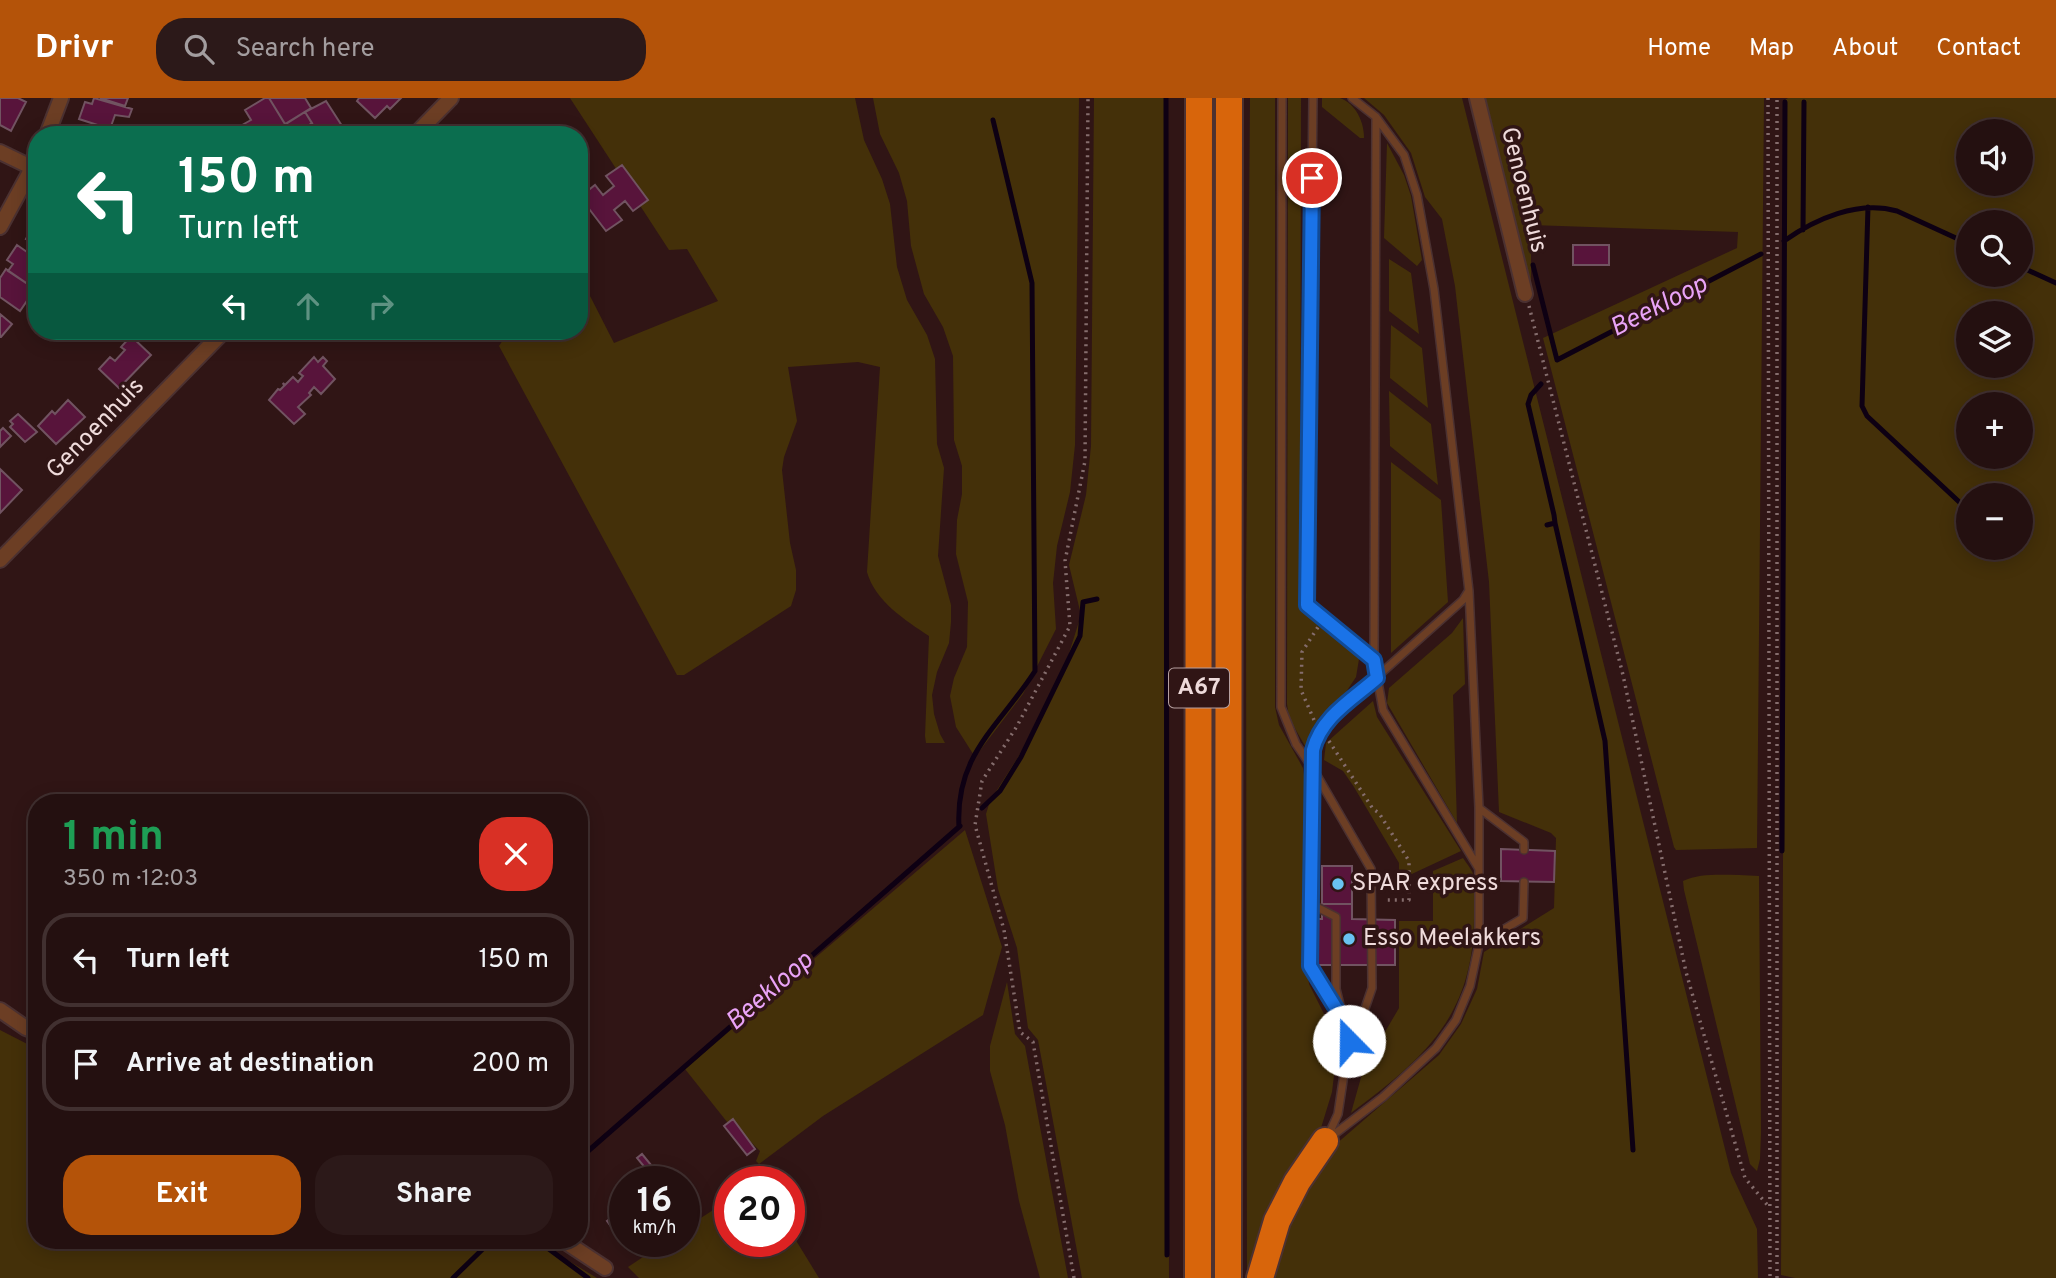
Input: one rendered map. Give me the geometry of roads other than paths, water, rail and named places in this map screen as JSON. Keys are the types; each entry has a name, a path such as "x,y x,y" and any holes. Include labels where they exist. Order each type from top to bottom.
{"highway":[{"name":"A67","path":"1198,1278 1199,98"},
{"name":"A67","path":"1228,1278 1229,98"},
{"path":"1260,1278 1277,1222 1297,1182 1325,1142"}],"street":[{"path":"50,126 61,98"},
{"path":"424,126 451,98"},
{"name":"Genoenhuis","path":"1477,98 1525,294"},
{"path":"0,152 28,161"},
{"path":"0,227 28,176"},
{"name":"Genoenhuis","path":"0,560 215,340"},
{"path":"0,1010 28,1029"},
{"path":"576,1249 605,1268"}],"lane":[{"path":"1282,98 1282,707 1296,744 1371,869 1374,914 1372,988 1361,1020 1349,1041 1338,1114 1325,1142"},
{"path":"1313,98 1307,605 1374,660"},
{"path":"1325,1142 1383,1097 1436,1048 1456,1020 1470,986 1479,944 1479,808 1469,591 1434,289 1418,195 1404,155 1376,117 1352,98"},
{"path":"1376,117 1374,660 1383,710 1479,870"},
{"path":"1342,1018 1310,966 1313,750 1320,729 1463,600 1469,591"},
{"path":"1479,808 1524,842 1524,850"},
{"path":"1479,944 1523,918 1524,882"},
{"path":"1311,904 1336,917 1336,989 1349,1041"}],"waterway":[{"path":"1166,98 1167,1255"},
{"path":"1782,851 1785,102"},
{"path":"1803,230 1804,102"},
{"path":"959,827 964,780 972,760 1035,671 1032,283 993,120"},
{"path":"1868,207 1862,406 1867,416 1956,499"},
{"name":"Beekloop","path":"1784,241 1823,219 1867,208 1897,211 1956,238"},
{"name":"Beekloop","path":"1533,265 1557,360 1761,254"},
{"name":"Beekloop","path":"2033,272 2056,283"},
{"name":"Beekloop","path":"1541,384 1531,395 1528,404 1554,515 1555,523 1547,525"},
{"path":"1555,523 1605,741 1633,1150"},
{"name":"Beekloop","path":"982,808 1000,791 1021,757 1080,636 1083,602 1097,599"},
{"name":"Beekloop","path":"588,1151 960,826"},
{"name":"Beekloop","path":"453,1278 483,1249"},
{"path":"549,1249 588,1278"}],"place":[{"name":"SPAR express","path":"1338,884"},
{"name":"Esso Meelakkers","path":"1349,939"}]}
